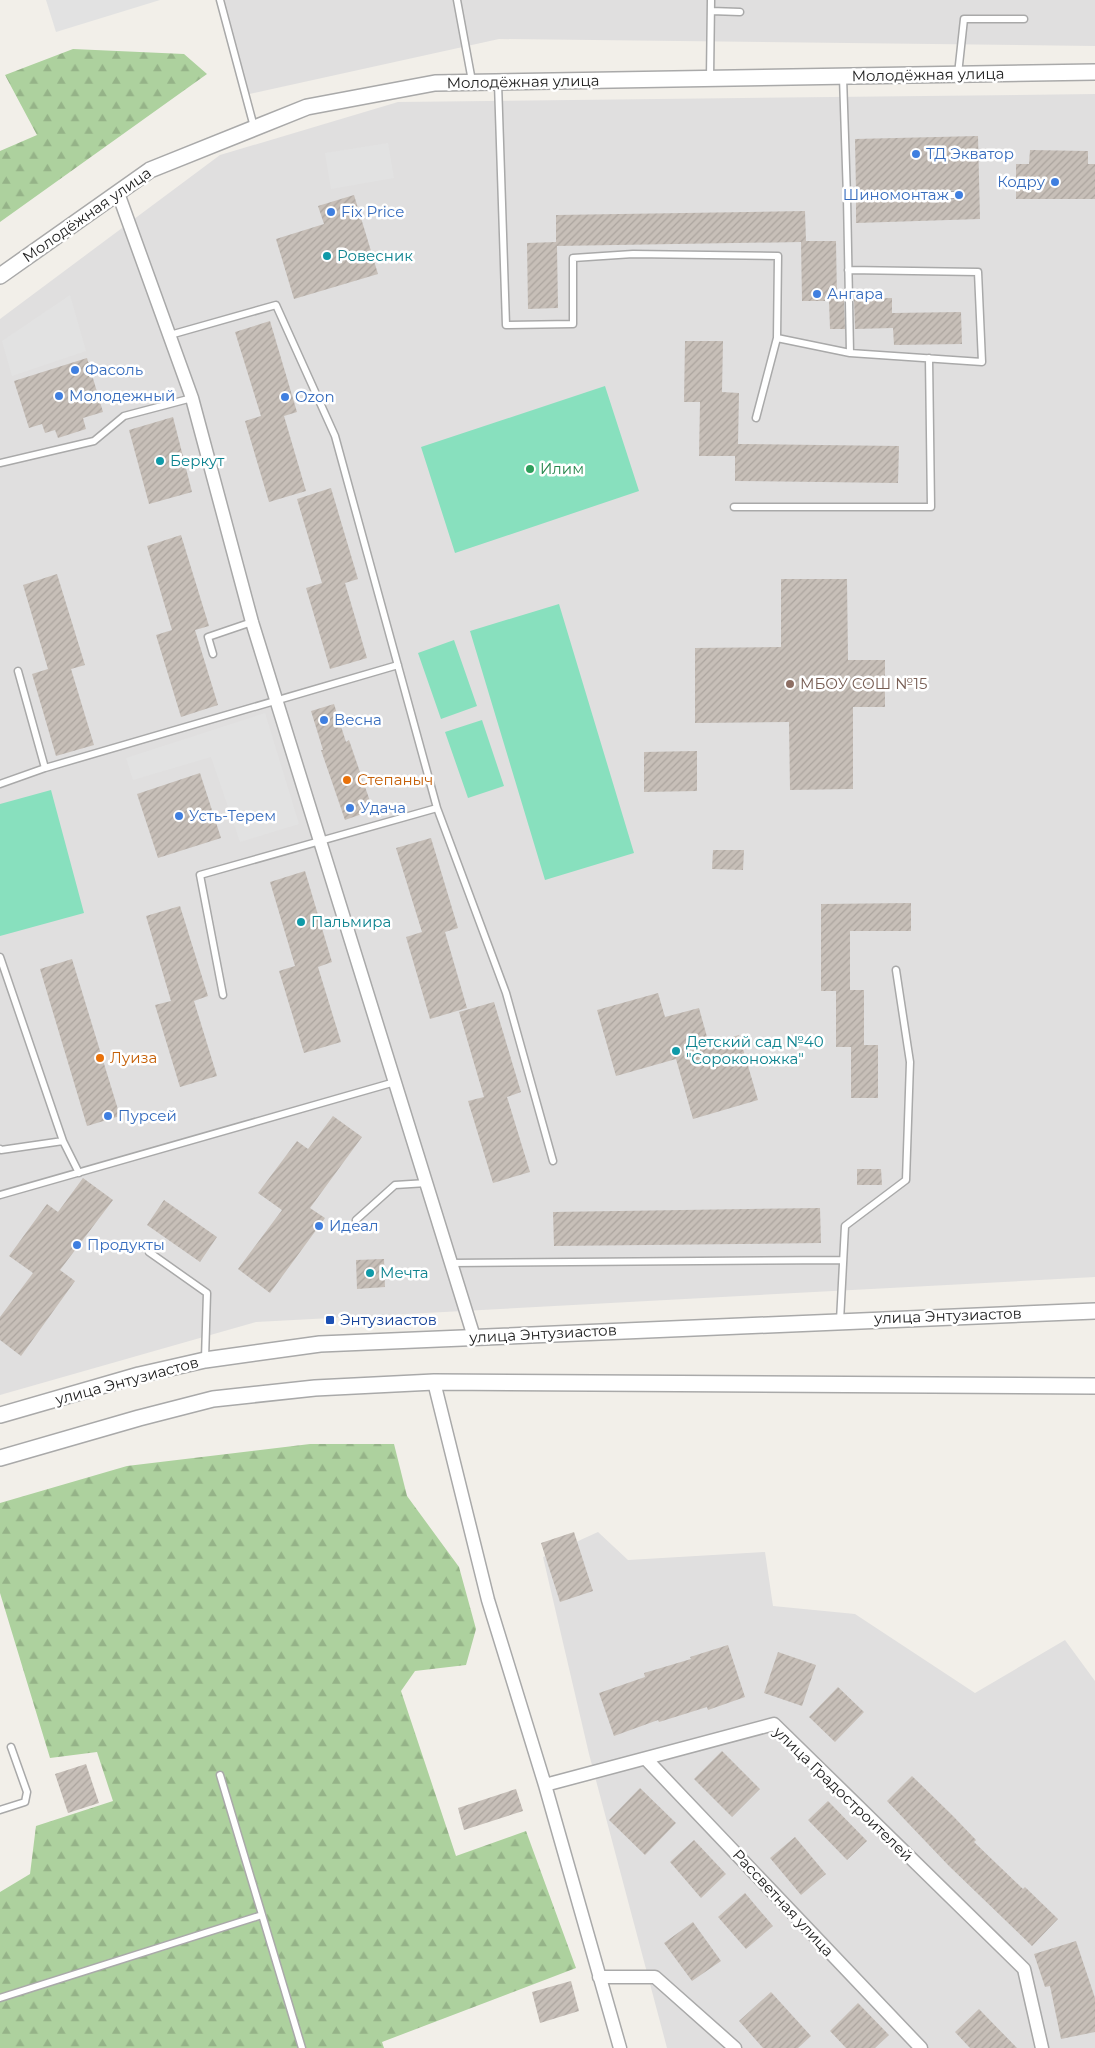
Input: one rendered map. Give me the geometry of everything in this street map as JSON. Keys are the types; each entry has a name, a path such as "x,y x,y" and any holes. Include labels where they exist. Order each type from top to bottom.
{"street":[{"name":"Молодёжная улица","path":"0,276 150,170 308,107 435,83 710,80 1095,72"},
{"path":"118,193 192,398 252,622 322,841 474,1337"},
{"name":"улица Энтузиастов","path":"0,1416 139,1374 205,1360 320,1344 1095,1311"},
{"path":"434,1382 488,1600 545,1785 620,2048"},
{"path":"0,1458 213,1399 315,1388 434,1382 1095,1386"},
{"name":"улица Градостроителей","path":"545,1785 774,1724 1024,1969 1042,2048"},
{"name":"Рассветная улица","path":"646,1758 920,2048"},
{"path":"599,1977 655,1977 735,2048"}],"lane":[{"path":"220,0 255,128"},
{"path":"457,0 472,83"},
{"path":"710,80 711,0"},
{"path":"710,11 740,12"},
{"path":"958,75 964,19 1024,19"},
{"path":"843,77 850,352"},
{"path":"498,83 506,325 573,324 574,258 632,254 778,256 777,338 756,418"},
{"path":"847,198 954,195"},
{"path":"777,338 850,352 982,362 978,272 848,270"},
{"path":"170,335 276,305 335,436 437,808 506,993 553,1161"},
{"path":"734,507 931,508 929,358"},
{"path":"0,463 94,440 124,416 192,398"},
{"path":"213,654 208,637 252,622"},
{"path":"0,784 45,768 276,699 398,665"},
{"path":"18,671 45,768"},
{"path":"223,995 200,875 437,808"},
{"path":"0,957 63,1141 79,1173"},
{"path":"840,1321 845,1226 906,1180 910,1062 896,970"},
{"path":"0,1195 395,1082"},
{"path":"0,1149 63,1141"},
{"path":"356,1220 394,1185 427,1183"},
{"path":"149,1252 207,1293 205,1360"},
{"path":"451,1263 843,1260"},
{"path":"0,1810 25,1802 27,1792 11,1746"},
{"path":"220,1775 302,2048"},
{"path":"0,1998 262,1915"}],"shaded area":[{"path":"46,0 160,0 56,32"},
{"path":"216,0 1095,0 1095,46 499,39 245,95"},
{"path":"1095,94 1095,1277 256,1322 0,1395 0,319 220,155 398,102"},
{"path":"388,143 394,178 331,189 325,153"},
{"path":"70,295 86,351 12,376 2,341"},
{"path":"265,713 299,824 240,842 211,757 133,780 126,758"},
{"path":"598,1532 628,1560 765,1552 773,1606 855,1614 975,1693 1065,1640 1095,1681 1095,2048 667,2048 589,1754 543,1557"}],"green space":[{"path":"73,49 184,54 207,74 0,222 0,151 37,135 5,75"},
{"name":"Илим","path":"605,386 639,491 455,553 421,447"},
{"path":"559,604 634,853 545,880 470,631"},
{"path":"454,640 477,706 441,719 418,653"},
{"path":"482,720 504,786 468,798 445,732"},
{"path":"51,790 84,913 0,936 0,804"},
{"path":"310,1444 394,1444 407,1496 459,1567 476,1629 466,1665 415,1671 401,1691 456,1856 526,1831 576,1968 382,2042 384,2048 0,2048 0,1892 30,1874 36,1826 113,1801 97,1752 50,1758 0,1593 0,1503 127,1466"}],"building":[{"path":"978,136 980,219 856,223 856,202 955,200 960,195 955,190 856,192 855,139"},
{"name":"Кодру","path":"1030,150 1088,151 1088,164 1095,164 1095,199 1016,199 1016,164 1029,164"},
{"name":"Ровесник","path":"354,195 378,274 294,299 276,239 324,224 318,206"},
{"path":"805,211 806,241 836,241 837,299 844,299 845,329 830,329 829,301 802,301 801,242 557,246 558,308 528,309 527,243 556,242 556,215"},
{"path":"892,298 892,313 961,312 962,344 894,345 893,328 855,329 854,299"},
{"path":"270,321 297,412 284,416 306,491 269,502 245,421 261,416 235,332"},
{"path":"685,341 723,341 722,392 739,393 738,444 899,446 898,483 735,481 735,456 699,456 700,402 684,402"},
{"name":"Молодежный","path":"87,358 103,412 83,418 86,429 58,438 55,430 45,433 42,424 29,428 14,381"},
{"name":"Беркут","path":"173,417 192,492 149,504 129,430"},
{"path":"331,488 358,579 345,583 367,658 330,669 306,588 322,583 297,499"},
{"path":"181,535 209,626 195,630 218,705 181,717 156,635 172,630 147,546"},
{"path":"57,574 85,665 71,669 94,745 56,756 32,674 48,669 23,585"},
{"name":"МБОУ СОШ №15","path":"781,579 847,579 848,660 885,660 885,707 853,707 853,789 790,790 789,722 695,723 695,648 781,647"},
{"name":"Степаныч","path":"334,704 346,742 349,740 373,810 345,820 321,750 323,750 311,711"},
{"path":"697,751 697,791 644,792 644,752"},
{"name":"Усть-Терем","path":"200,773 221,838 158,858 137,794"},
{"path":"431,838 458,928 445,932 467,1008 430,1019 406,937 422,932 396,848"},
{"path":"713,850 744,850 743,870 712,869"},
{"name":"Пальмира","path":"305,871 332,962 318,967 341,1042 304,1053 279,971 295,966 270,882"},
{"path":"911,903 911,931 850,931 850,990 864,990 864,1045 878,1045 878,1098 851,1098 851,1047 836,1047 836,991 821,991 821,904"},
{"path":"180,906 208,996 194,1001 217,1076 180,1087 155,1005 171,1001 146,916"},
{"path":"72,959 120,1116 87,1126 40,969"},
{"name":"Детский сад №40 \"Сороконожка\"","path":"658,993 665,1017 699,1008 709,1044 739,1035 758,1100 693,1119 676,1059 616,1076 597,1010"},
{"path":"494,1002 521,1092 507,1097 530,1172 493,1183 468,1101 484,1097 459,1012"},
{"path":"333,1116 362,1137 310,1208 325,1218 270,1293 238,1269 282,1210 258,1193 297,1141 308,1149"},
{"path":"857,1169 881,1169 882,1185 857,1185"},
{"path":"83,1178 113,1200 60,1270 75,1281 21,1356 0,1340 0,1317 33,1273 9,1256 47,1204 58,1212"},
{"path":"164,1200 217,1237 200,1262 147,1225"},
{"path":"820,1208 821,1243 554,1246 553,1212"},
{"name":"Мечта","path":"384,1259 385,1287 357,1289 356,1260"},
{"path":"574,1532 593,1591 560,1602 541,1543"},
{"path":"728,1645 745,1697 708,1710 707,1707 659,1722 658,1720 614,1736 599,1693 645,1677 644,1673 691,1659 690,1657"},
{"path":"778,1652 816,1665 802,1706 764,1693"},
{"path":"838,1687 864,1712 835,1742 809,1717"},
{"path":"722,1751 760,1789 732,1817 694,1779"},
{"path":"86,1764 99,1803 68,1813 55,1774"},
{"path":"912,1776 976,1840 974,1842 1023,1889 1025,1887 1058,1919 1032,1946 949,1866 887,1801"},
{"path":"640,1788 676,1823 645,1855 609,1820"},
{"path":"516,1789 523,1811 464,1830 458,1808"},
{"path":"828,1801 867,1841 847,1860 808,1820"},
{"path":"795,1837 826,1874 801,1895 770,1858"},
{"path":"694,1840 726,1874 701,1898 670,1862"},
{"path":"745,1893 773,1926 746,1949 718,1917"},
{"path":"693,1922 721,1961 692,1981 664,1943"},
{"path":"1076,1941 1095,1998 1095,2032 1061,2039 1050,1986 1045,1987 1034,1954"},
{"path":"571,1981 579,2011 540,2023 532,1992"},
{"path":"771,1992 811,2036 798,2048 763,2048 739,2021"},
{"path":"858,2003 889,2035 875,2048 846,2048 830,2031"},
{"path":"979,2009 1017,2048 970,2048 955,2032"}],"place":[{"name":"ТД Экватор","path":"916,154"},
{"name":"Кодру","path":"1055,182"},
{"name":"Шиномонтаж","path":"959,195"},
{"name":"Fix Price","path":"331,212"},
{"name":"Ровесник","path":"327,256"},
{"name":"Ангара","path":"817,294"},
{"name":"Фасоль","path":"75,370"},
{"name":"Молодежный","path":"59,396"},
{"name":"Ozon","path":"285,397"},
{"name":"Беркут","path":"160,461"},
{"name":"Илим","path":"530,469"},
{"name":"МБОУ СОШ №15","path":"790,684"},
{"name":"Весна","path":"324,720"},
{"name":"Степаныч","path":"347,780"},
{"name":"Удача","path":"350,808"},
{"name":"Усть-Терем","path":"179,816"},
{"name":"Пальмира","path":"301,922"},
{"name":"Детский сад №40 \"Сороконожка\"","path":"676,1051"},
{"name":"Луиза","path":"100,1058"},
{"name":"Пурсей","path":"108,1116"},
{"name":"Идеал","path":"319,1226"},
{"name":"Продукты","path":"77,1245"},
{"name":"Мечта","path":"370,1273"},
{"name":"Энтузиастов","path":"330,1320"}]}
